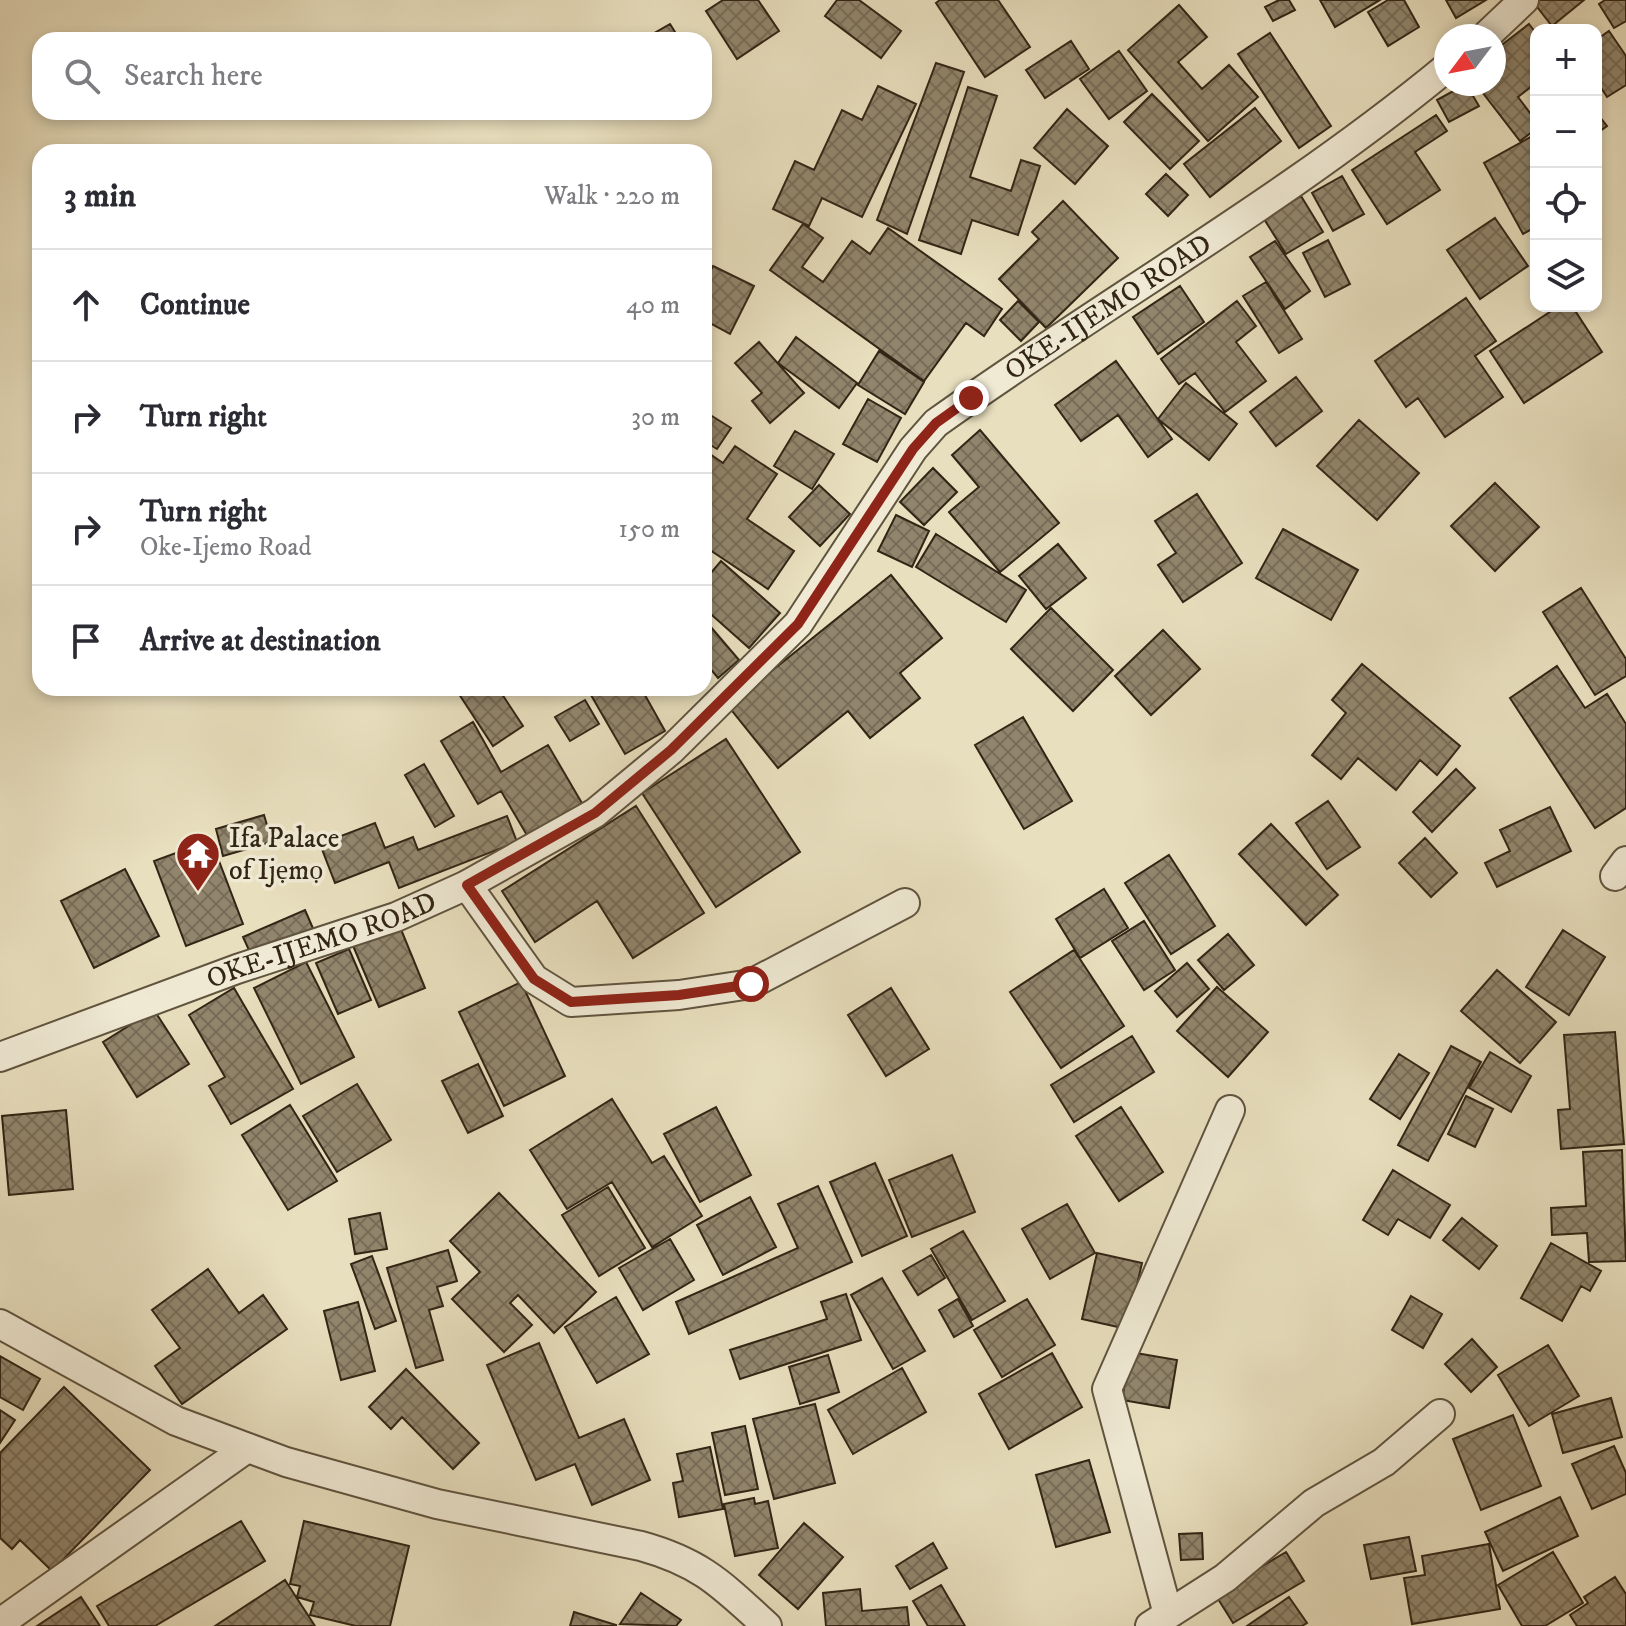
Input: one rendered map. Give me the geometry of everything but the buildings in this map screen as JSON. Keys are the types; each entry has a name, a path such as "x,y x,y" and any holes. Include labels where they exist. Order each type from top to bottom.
{"street":[{"path":"1499,24 1524,0"},
{"name":"OKE-IJEMO ROAD","path":"0,1057 237,969 396,917 467,885 595,813 671,750 798,624 913,449 936,423 1303,178 1382,121 1434,78"},
{"path":"467,885 534,979 571,1002 679,995 751,984 905,903"},
{"path":"1230,1110 1107,1389 1159,1620 1225,1578 1314,1503 1384,1462 1440,1414"},
{"path":"0,1324 176,1421 286,1462 437,1504 674,1555 711,1576 767,1626"},
{"path":"0,1623 247,1448"}],"place":[{"name":"Ifa Palace of Ijẹmọ","path":"198,893"}],"route":[{"path":"751,984 679,995 571,1002 534,979 467,885 595,813 671,750 798,624 913,449 936,423 971,398"}]}
